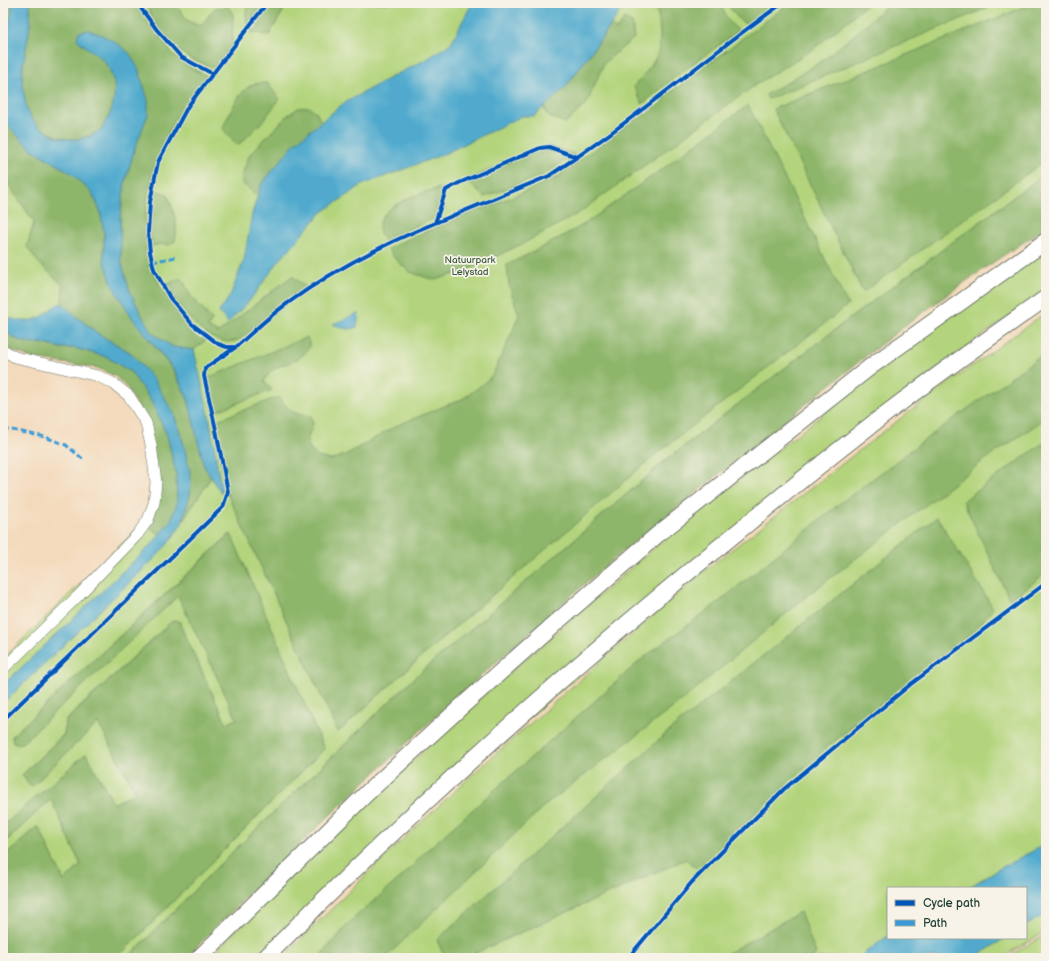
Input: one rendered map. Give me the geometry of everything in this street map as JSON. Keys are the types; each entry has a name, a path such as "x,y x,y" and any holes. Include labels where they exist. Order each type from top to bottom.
{"highway":[{"path":"199,958 367,793 468,701 646,545 870,367 1046,241"},
{"path":"265,958 397,829 490,743 595,650 692,568 903,401 1046,298"}],"lane":[{"path":"3,350 15,357 98,376 114,384 129,396 146,423 156,482 152,509 148,520 137,535 77,597 3,668"}],"green space":[{"name":"Natuurpark Lelystad","path":"3,3 1046,3 1046,173 853,316 665,461 412,680 218,866 128,958 117,958 324,749 230,534 13,735 12,738 13,741 18,744 22,743 178,595 237,719 226,723 180,625 180,622 171,622 66,720 64,734 22,775 31,787 98,722 136,792 114,804 86,754 3,826 3,703 157,556 170,541 211,477 222,493 208,410 3,330","holes":["227,493 560,536 440,640 339,731"]},
{"path":"3,3 12,3 12,12 3,48"},
{"path":"29,3 135,3 173,55 188,66 207,76 178,117 165,141 149,191 145,217 146,242 152,267 161,288 182,316 207,339 194,350 173,347 153,334 129,289 121,261 120,217 125,182 135,148 148,114 138,68 82,44 100,55 105,60 114,79 116,88 110,114 100,130 79,139 53,135 41,128 30,116 24,100 22,83 30,19"},
{"path":"144,3 166,3 180,10 188,21 200,26 215,8 228,7 233,14 232,46 214,68 192,59 179,50 167,38"},
{"path":"247,3 263,3 247,26 246,13"},
{"path":"270,3 288,3 269,35 250,32"},
{"path":"656,3 719,3 729,22 739,31 684,70 642,104 634,86 646,73 659,50 660,34"},
{"path":"727,3 778,3 749,24 739,19"},
{"path":"790,3 868,3 813,49 758,83 579,213 526,242 465,271 434,280 410,272 395,259 388,249 429,230 556,178"},
{"path":"889,3 999,3 768,99 766,95 822,61 860,30"},
{"path":"1034,3 1046,3 1046,160 863,292 773,109"},
{"path":"624,19 632,23 634,38 604,63 587,103 566,123 549,117 543,107 565,88 611,25 615,29 618,29"},
{"path":"267,83 279,98 261,123 238,145 230,138 223,128 228,117 235,103 244,91 254,84"},
{"path":"748,105 848,305 654,456 440,640 338,732 227,493 215,421 278,397 295,413 311,416 313,423 307,440 310,449 318,457 331,460 345,455 398,425 462,399 492,376 519,315 509,285 507,265 583,225 661,170"},
{"path":"309,107 316,112 321,122 294,144 261,185 258,196 242,183 242,174 250,154 287,116 298,108"},
{"path":"3,115 10,128 71,173 92,193 100,210 104,233 104,260 133,319 173,370 188,399 204,466 211,477 182,522 190,495 191,477 184,445 174,414 131,353 100,335 74,315 62,303 63,285 39,263 27,247 34,222 9,185 3,182"},
{"path":"548,146 575,154 543,175 484,197 466,180 527,154"},
{"path":"1046,173 1046,228 937,302 902,328 605,566 498,660 387,761 285,858 186,958 128,958 218,866 412,680 665,461 853,316"},
{"path":"446,188 441,197 436,217 385,242 380,233 379,227 381,219 387,211 406,199 428,191"},
{"path":"154,190 167,194 173,211 176,223 176,235 175,241 169,245 162,244 151,246 150,218"},
{"path":"1046,248 1046,289 897,398 276,938 257,958 209,958 300,866 476,702 668,536 939,323"},
{"path":"292,276 306,287 243,337 232,341 221,341 198,327 179,306 165,286 178,279 182,279 192,298 212,320 208,327 218,333"},
{"path":"1046,312 1046,844 997,870 970,887 887,887 887,937 858,958 282,958 383,858 474,773 699,575 905,415"},
{"path":"3,330 16,339 32,344 41,343 61,348 75,348 107,357 131,372 150,399 167,435 176,473 177,503 171,520 160,534 143,523 156,501 142,415 128,389 115,376 98,368 35,359 3,347"},
{"path":"307,337 310,346 305,352 296,359 271,372 264,381 272,390 214,412 205,379"},
{"path":"1046,352 1046,418 983,461 812,592 675,706 544,806 385,958 318,958 353,919 406,873 425,852 642,659 720,601 838,505"},
{"path":"1046,441 1046,573 1010,600 963,501"},
{"path":"937,517 993,608 974,632 832,743 696,868 686,859 464,958 445,958 437,940 670,730"},
{"path":"143,523 160,534 153,543 3,685 3,659"},
{"path":"231,534 324,749 117,958 3,958 3,858 38,826 64,881 81,865 51,799 3,844 3,826 86,754 114,804 136,792 98,723 31,787 22,775 64,735 66,721 171,622 176,620 180,622 180,625 226,723 237,719 178,596 22,743 18,744 13,742 13,735"},
{"path":"51,799 81,865 64,882 38,826 3,858 3,844"},
{"path":"800,912 816,954 810,958 719,958"},
{"path":"1046,914 1046,931 1001,958 974,958 1003,939 1027,939 1027,924"},
{"path":"1046,934 1046,958 1006,958"}],"water":[{"path":"12,3 29,3 30,5 30,24 22,69 23,86 27,110 32,119 49,133 58,137 69,139 80,139 90,136 101,129 112,108 114,101 114,87 108,67 98,55 77,39 79,32 88,30 117,43 129,53 138,68 148,100 148,114 135,148 125,182 120,217 121,261 129,289 153,334 173,347 194,350 208,410 222,494 204,466 188,399 174,370 133,319 113,287 104,260 104,233 100,210 92,193 71,173 30,148 10,128 3,115 3,48 12,12"},
{"path":"474,3 623,3 621,10 611,25 565,88 534,116 522,116 444,154 362,185 321,213 279,261 250,300 228,323 219,312 230,296 244,260 252,214 261,185 294,144 344,103 427,59 451,43 470,7"},
{"path":"62,303 74,315 100,335 131,353 154,380 174,414 184,445 191,477 190,495 182,523 170,541 157,556 3,703 3,685 153,543 171,520 177,503 176,473 167,435 150,399 131,372 107,357 75,348 61,348 41,343 32,344 16,339 3,330 3,314 12,319 28,321 43,316 53,307"},
{"path":"359,313 357,327 348,329 333,324"},
{"path":"1046,844 1046,914 1027,924 1027,887 970,887 997,870"},
{"path":"887,937 887,939 1003,939 974,958 858,958"}],"marked path":[{"path":"152,262 175,257"},
{"path":"3,428 45,437 66,445 84,460"}],"cycle path":[{"path":"137,3 157,30 181,57 213,74"},
{"path":"3,720 223,507 228,492 204,376 205,368 236,347 227,347 218,344 192,324 170,298 154,269 150,252 148,232 150,202 158,162 188,106 267,3"},
{"path":"236,347 274,313 305,291 359,258 435,223 446,190 540,148 549,147 577,157 629,120 783,3"},
{"path":"435,223 549,176 577,157"},
{"path":"628,958 692,882 784,789 911,684 1046,583"}]}
